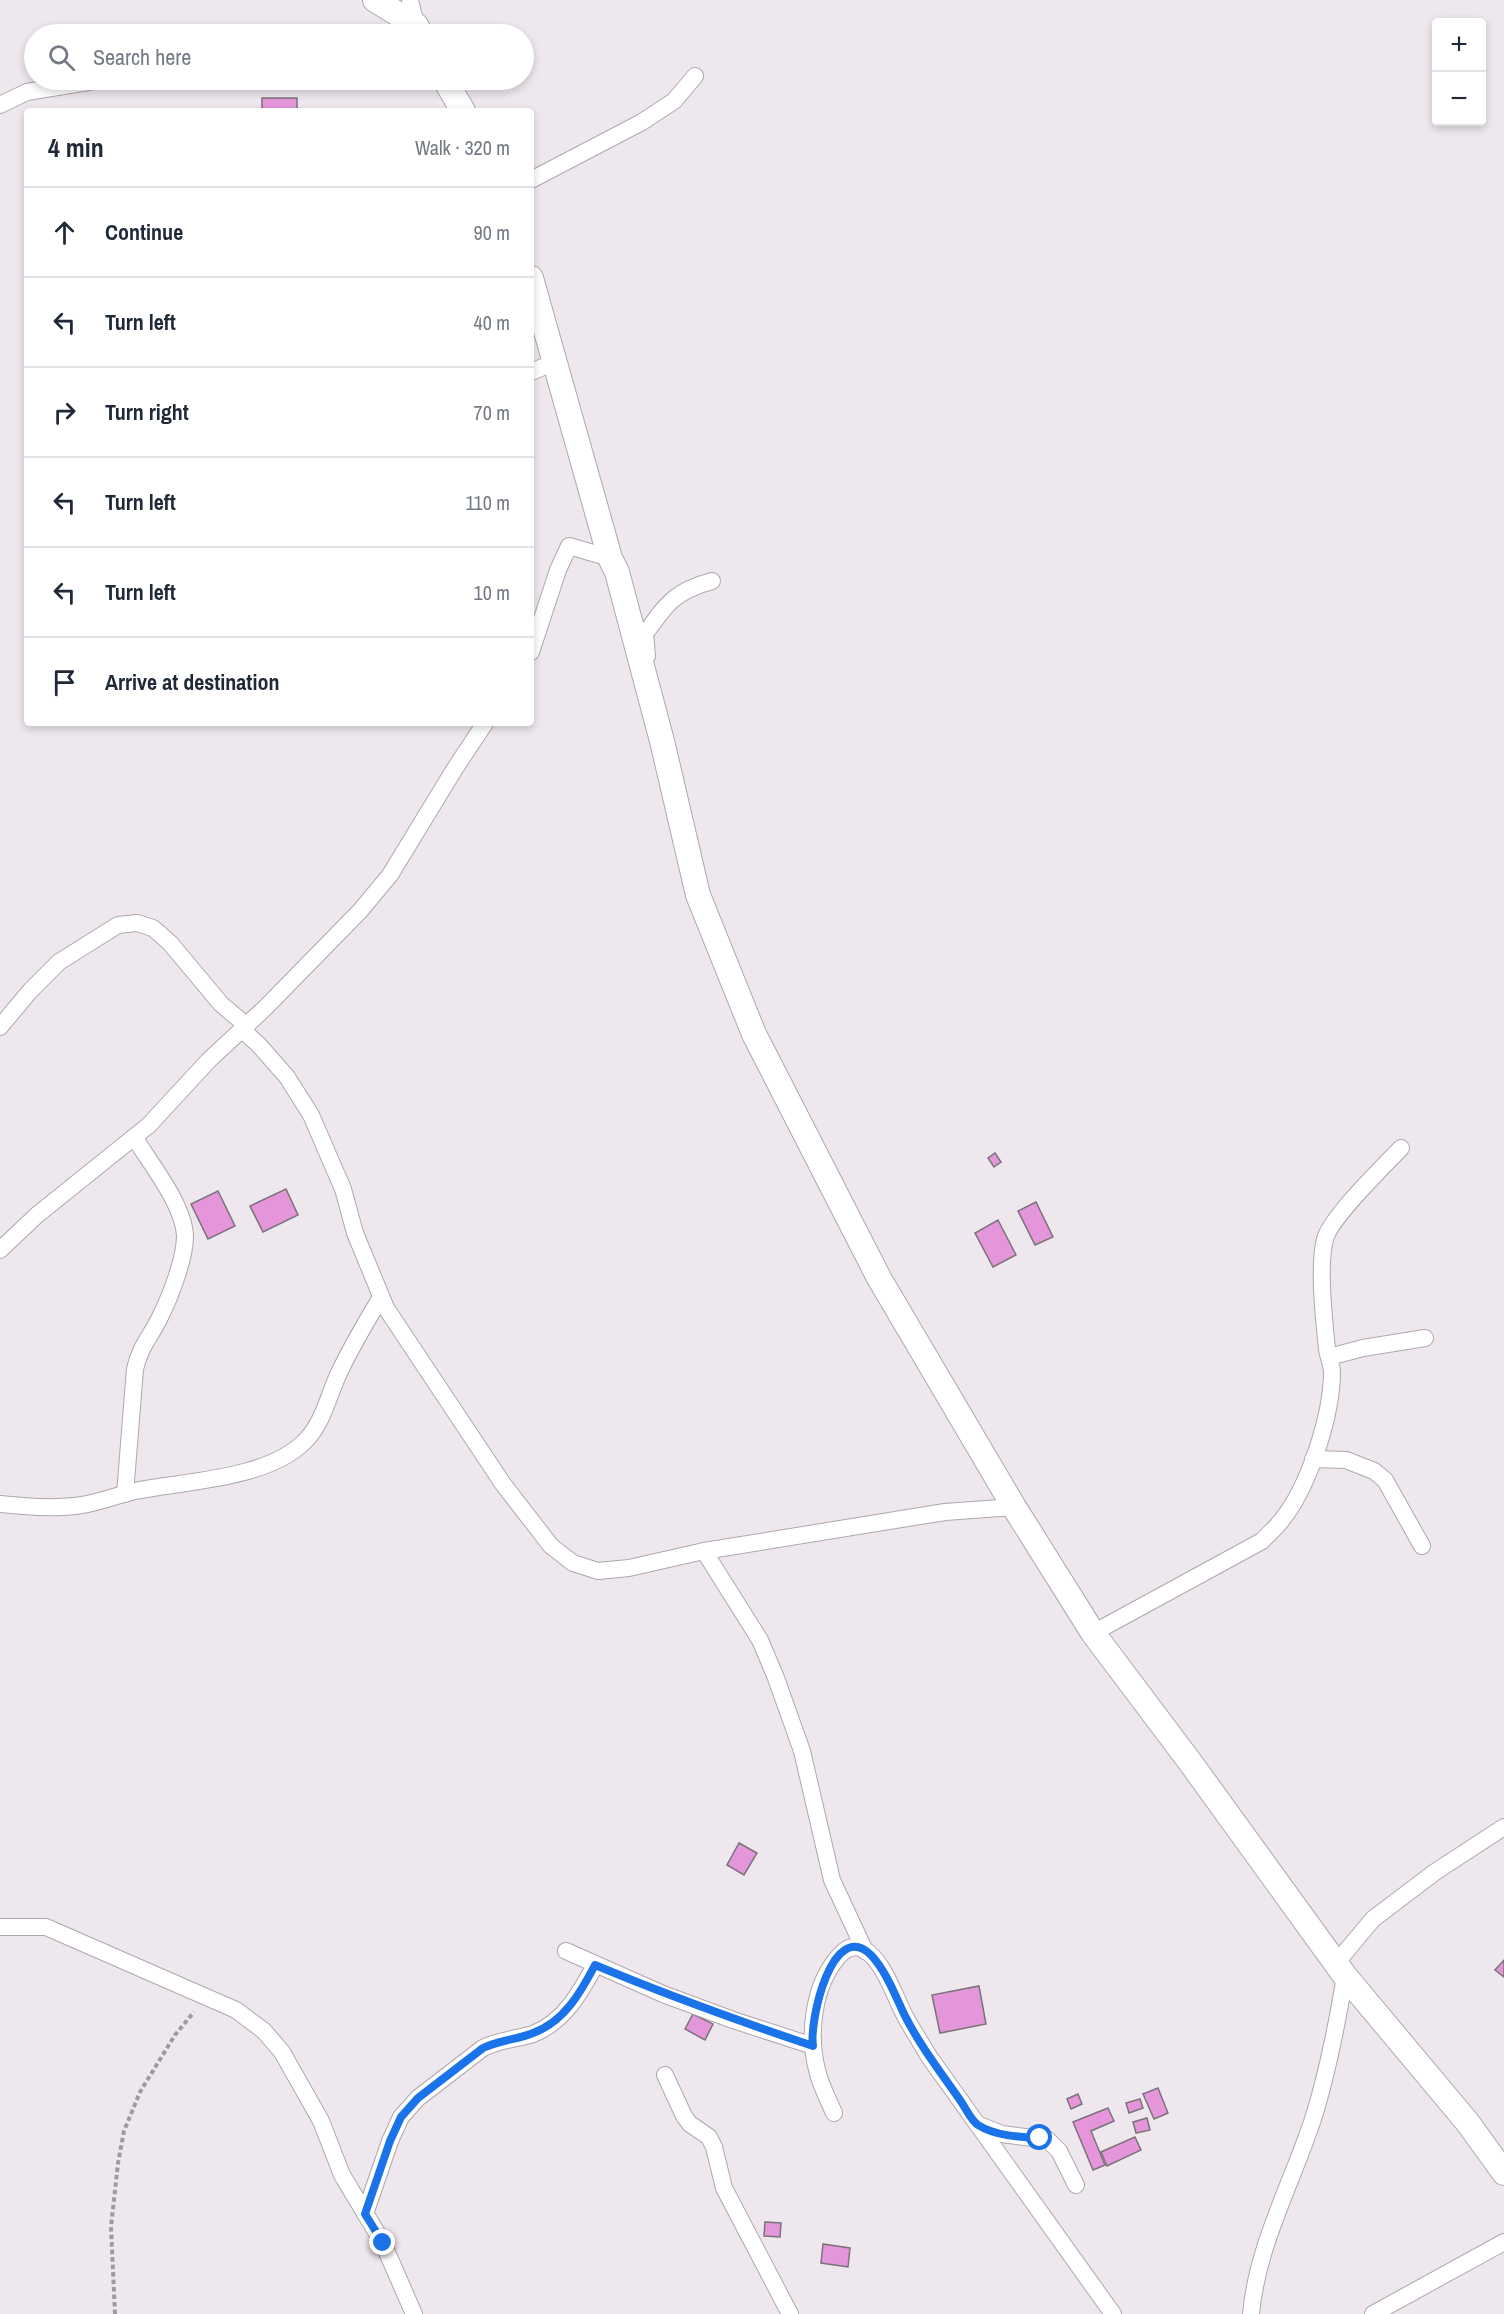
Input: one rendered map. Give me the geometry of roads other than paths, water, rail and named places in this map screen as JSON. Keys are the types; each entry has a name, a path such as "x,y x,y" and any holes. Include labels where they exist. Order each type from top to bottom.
{"street":[{"path":"375,0 409,24"},
{"path":"410,0 416,24"},
{"path":"534,178 642,122 674,101 695,75"},
{"path":"0,105 27,92 39,90"},
{"path":"451,90 461,108"},
{"path":"534,288 610,558 617,572 651,700 698,895 754,1034 879,1278 1014,1507 1093,1633 1341,1969 1468,2123 1504,2173"},
{"path":"534,371 555,362"},
{"path":"534,634 539,604 569,546 610,558"},
{"path":"651,700 645,634 673,599 689,587 712,581"},
{"path":"0,1250 37,1215 149,1125 201,1068 317,957 360,911 390,875 483,726"},
{"path":"0,1027 30,991 59,962 118,925 137,923 153,928 170,943 286,1077 311,1115 343,1189 355,1233 386,1308 503,1484 551,1545 573,1563 598,1571 629,1568 704,1551 945,1512 1014,1507"},
{"path":"125,1494 138,1353 158,1322 166,1304 179,1266 185,1236 183,1223 173,1201 134,1137"},
{"path":"1093,1633 1262,1541 1282,1520 1303,1484 1328,1411 1332,1369 1329,1357 1322,1263 1325,1237 1342,1212 1401,1148"},
{"path":"0,1504 82,1505 125,1494 223,1477 281,1458 305,1442 324,1412 351,1348 381,1297"},
{"path":"1329,1357 1363,1348 1425,1338"},
{"path":"1313,1459 1346,1460 1374,1471 1385,1480 1422,1546"},
{"path":"704,1551 759,1640 776,1678 802,1751 818,1814 825,1858 832,1880 865,1951"},
{"path":"1251,2314 1253,2292 1268,2241 1313,2118 1334,2038 1341,1969 1373,1919 1435,1872 1504,1827"},
{"path":"0,1927 46,1927 236,2010 264,2031 282,2052 321,2121 342,2175 383,2243 414,2314"},
{"path":"834,2113 817,2072 813,2046 816,2006 824,1980 833,1963 845,1950 852,1947 871,1955 885,1974 906,2018 930,2058 1109,2313"},
{"path":"566,1952 628,1980 733,2020 813,2046"},
{"path":"365,2214 397,2125 418,2098 483,2048 493,2043 535,2033 549,2026 560,2017 580,1993 595,1965"},
{"path":"665,2075 684,2116 690,2124 709,2138 714,2146 724,2188 790,2314"},
{"path":"977,2124 1002,2134 1048,2140 1059,2151 1076,2185"},
{"path":"1372,2314 1504,2242"}]}
